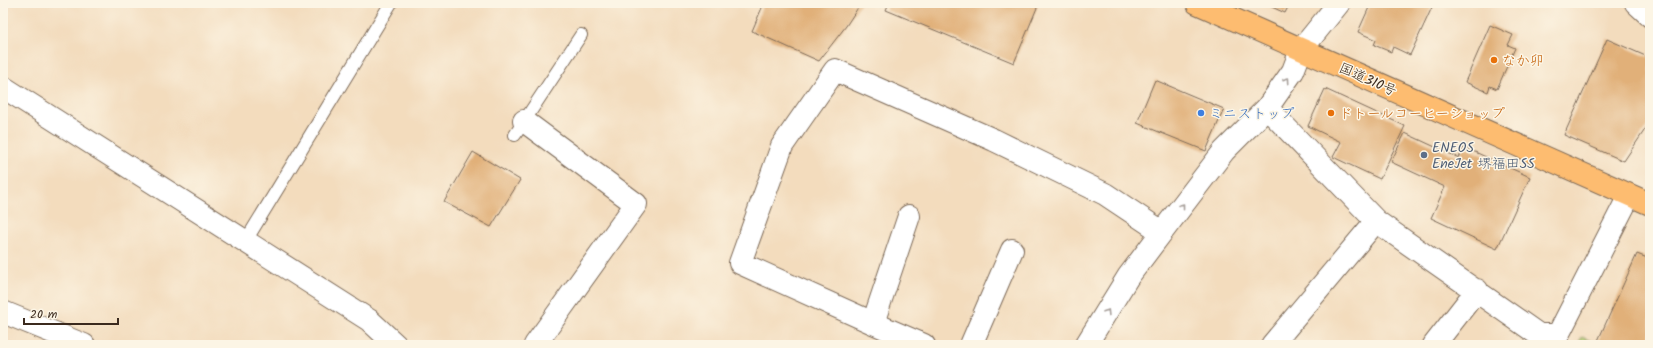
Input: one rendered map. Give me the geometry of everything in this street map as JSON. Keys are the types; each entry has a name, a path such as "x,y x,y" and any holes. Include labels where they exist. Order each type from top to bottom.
{"highway":[{"name":"国道310号","path":"1197,3 1629,196 1650,204"}],"street":[{"path":"1086,345 1128,278 1162,232 1224,151 1267,108 1293,71 1301,50 1339,3"},
{"path":"1636,3 1650,16"},
{"path":"924,345 740,263 782,146 835,70 994,140 1105,194 1162,232"},
{"path":"3,87 368,320 396,345"},
{"path":"1267,108 1376,221 1477,290 1539,335 1558,335 1629,196"},
{"path":"519,128 636,204 535,345"},
{"path":"873,323 909,216"},
{"path":"1272,345 1376,221"},
{"path":"971,345 1012,250"},
{"path":"1434,345 1477,290"},
{"path":"3,312 84,345"}],"lane":[{"path":"246,242 391,3"},
{"path":"519,128 581,35"}],"green space":[{"path":"1582,337 1591,341 1590,345 1577,345"}],"building":[{"path":"764,3 861,3 846,26 819,61 752,31"},
{"path":"889,3 1039,3 1014,63 886,10"},
{"path":"1263,3 1290,3 1285,13"},
{"path":"1371,3 1434,3 1410,55 1393,47 1391,52 1374,45 1376,40 1358,32"},
{"path":"1490,25 1513,35 1508,45 1515,48 1497,89 1490,86 1488,92 1465,82"},
{"path":"1607,39 1650,58 1650,122 1624,161 1564,135"},
{"path":"1155,80 1224,109 1206,151 1137,123"},
{"path":"1325,89 1405,126 1380,179 1333,157 1341,142 1308,126"},
{"path":"1405,133 1459,158 1464,147 1530,177 1497,249 1431,218 1445,187 1391,162"},
{"path":"473,152 520,180 491,227 444,202"},
{"path":"1637,254 1650,259 1650,345 1596,345"}],"place":[{"name":"なか卯","path":"1494,60"},
{"name":"ミニストップ","path":"1201,113"},
{"name":"ドトールコーヒーショップ","path":"1331,113"},
{"name":"ENEOS EneJet 堺福田SS","path":"1424,155"}]}
